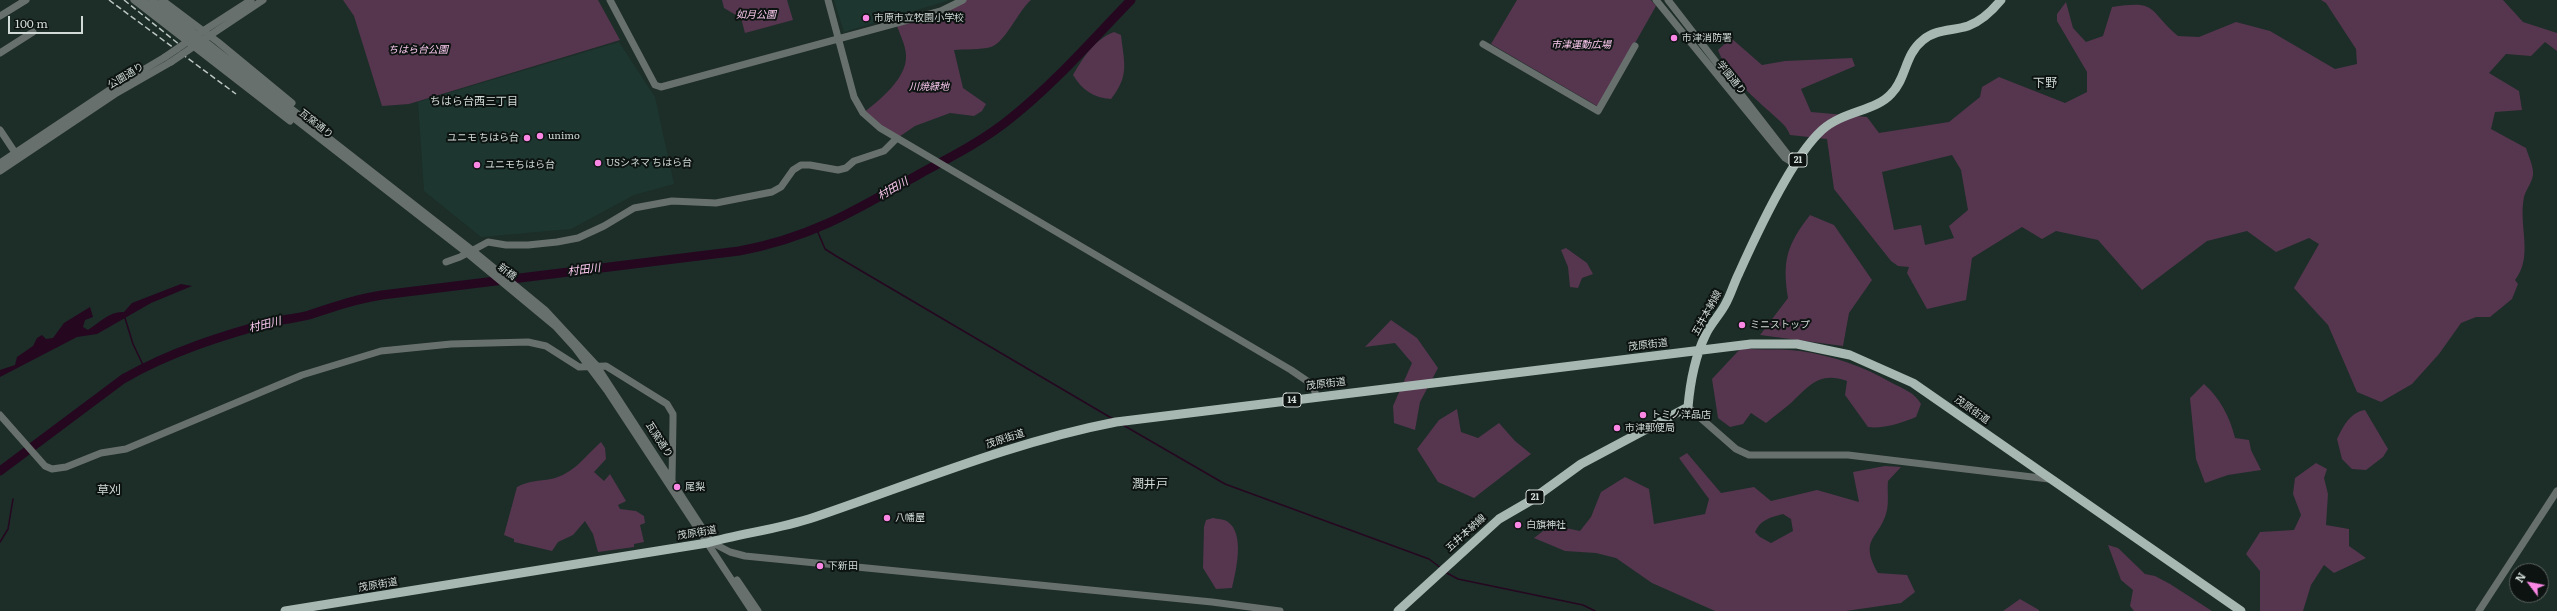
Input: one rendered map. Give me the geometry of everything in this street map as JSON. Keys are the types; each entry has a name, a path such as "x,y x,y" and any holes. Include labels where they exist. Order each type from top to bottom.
{"main road":[{"name":"五井本納線","path":"1398,611 1499,519 1530,501 1581,464 1688,407 1700,350 1705,337 1727,302 1738,274 1795,164 1813,138 1831,123 1851,112 1880,102 1891,95 1898,85 1907,58 1924,39 1937,32 1976,22 1991,12 2001,0"},
{"name":"茂原街道","path":"285,611 709,543 766,531 814,517 1015,446 1063,433 1116,422 1316,396 1751,344 1784,344 1812,346 1862,360 1913,383 2241,611"}],"street":[{"path":"0,16 26,0"},
{"path":"134,0 270,108 317,133"},
{"name":"瓦窯通り","path":"142,0 317,133 482,262"},
{"name":"瓦窯通り","path":"152,0 317,133"},
{"path":"162,0 210,36 314,121 317,133"},
{"name":"公園通り","path":"190,45 203,31 251,0"},
{"name":"公園通り","path":"0,171 17,156 111,89 168,59 190,45 210,36 263,0"},
{"path":"610,0 658,87 753,64 941,11 963,0"},
{"path":"828,0 840,39 854,97 870,120 896,139 959,174 1291,370 1313,385 1316,396"},
{"name":"学園通り","path":"1656,0 1785,158 1795,164"},
{"path":"1668,0 1795,164"},
{"path":"1670,17 1677,11"},
{"path":"0,53 33,32"},
{"path":"1483,44 1598,111 1634,46"},
{"path":"0,130 17,156"},
{"path":"446,262 488,242 513,245 570,240 596,230 634,208 672,201 716,203 772,192 781,187 793,170 801,165 810,165 834,171 842,169 854,161 884,151 896,139"},
{"name":"公園通り","path":"0,163 17,156"},
{"name":"新橋","path":"482,262 524,296"},
{"name":"瓦窯通り","path":"524,296 568,332 672,479 709,543 758,611"},
{"path":"0,415 41,462 49,468 56,469 101,453 126,449 302,375 394,348 528,342 546,346 579,367 609,367 657,396 670,407 673,421 672,479"},
{"name":"瓦窯通り","path":"593,366 752,611"},
{"path":"1688,407 1736,449 1749,455 1848,455 2050,479"},
{"path":"2479,611 2557,491"},
{"path":"709,543 730,552 745,556 1212,602 1280,611"}],"shaded area":[{"name":"市原市立牧園小学校","path":"834,0 950,0 844,32"},
{"path":"619,42 655,97 674,184 634,195 571,229 481,237 424,191 418,102"},
{"path":"181,284 192,286 151,303 97,334 77,337 0,377 0,370 15,365 17,357 33,346 37,338 42,335 46,339 53,338 64,323 90,307 93,317 85,320 83,327 88,330 114,313 124,312 132,303"}],"green space":[{"name":"ちはら台公園","path":"343,0 598,0 620,40 409,104 382,106 354,16"},
{"name":"如月公園","path":"722,0 787,0 793,20 745,33 741,18 724,8"},
{"name":"川焼緑地","path":"963,0 1031,0 1021,11 1007,33 996,44 987,48 954,50 963,88 986,104 982,111 974,116 950,113 915,126 896,139 863,113 891,88 902,72 905,64 905,48 896,23"},
{"name":"市津運動広場","path":"1517,0 1651,0 1656,6 1600,105 1597,106 1491,44"},
{"path":"2321,0 2503,0 2523,22 2557,33 2557,51 2545,42 2531,56 2506,54 2489,73 2519,91 2522,110 2495,112 2491,129 2526,148 2533,172 2524,197 2524,261 2521,271 2515,280 2518,284 2512,299 2490,317 2476,317 2461,323 2439,354 2412,384 2381,402 2357,392 2328,325 2294,288 2319,244 2309,238 2276,252 2247,231 2207,241 2142,290 2098,240 2056,231 2042,239 2022,227 1972,258 1966,300 1927,309 1907,273 1909,267 1898,266 1891,261 1834,189 1827,139 1790,135 1784,125 1733,76 1718,50 1731,38 1762,65 1785,61 1852,58 1855,66 1801,89 1811,112 1867,117 1879,133 1949,122 1980,97 1982,87 1999,77 2065,103 2087,92 2087,72 2057,21 2057,14 2066,2 2073,28 2086,42 2103,36 2112,7 2138,5 2151,9 2178,36 2199,37 2236,22 2270,31 2335,69 2357,64 2356,49 2326,3","holes":["1952,155 1961,170 1968,210 1949,226 1954,238 1925,245 1921,225 1894,230 1882,172"]},
{"path":"1114,32 1121,35 1124,68 1121,83 1111,99 1099,97 1084,89 1073,75 1090,49 1101,39"},
{"path":"1810,215 1834,225 1872,280 1849,313 1843,346 1760,335 1788,298 1786,285 1786,263 1788,254 1796,235"},
{"path":"1566,248 1587,263 1593,274 1582,278 1578,288 1570,287 1568,267 1561,250"},
{"path":"1391,320 1417,338 1438,368 1420,402 1415,430 1394,423 1393,406 1412,363 1395,343 1365,347"},
{"path":"1741,348 1793,350 1836,359 1859,367 1905,389 1916,397 1921,404 1916,417 1892,425 1868,427 1845,395 1847,381 1837,378 1829,378 1822,379 1809,386 1766,423 1751,413 1743,424 1730,427 1718,418 1712,379"},
{"path":"2204,384 2215,395 2224,408 2235,438 2249,440 2251,450 2261,470 2228,475 2205,483 2196,459 2190,398"},
{"path":"1457,409 1461,432 1478,438 1499,423 1515,441 1531,454 1474,498 1438,482 1417,449 1439,420"},
{"path":"2365,410 2388,449 2383,457 2366,470 2352,469 2342,459 2337,439 2351,417 2360,411"},
{"path":"601,442 605,448 606,459 594,472 604,481 610,474 626,501 618,505 620,509 636,511 644,516 645,523 640,525 644,542 634,544 634,547 598,552 593,534 585,521 573,535 558,542 552,551 514,542 514,539 504,535 517,487 529,482 559,477 579,464"},
{"path":"1687,453 1721,493 1754,487 1771,501 1817,490 1859,502 1853,472 1885,466 1901,467 1888,481 1887,510 1884,520 1872,539 1870,552 1872,561 1878,573 1907,575 1915,592 1901,603 1846,611 1715,611 1652,583 1616,558 1596,553 1565,551 1534,538 1551,525 1580,531 1591,517 1601,492 1625,477 1649,489 1654,524 1705,514 1709,499 1679,458","holes":["1783,514 1791,519 1793,531 1771,543 1760,537 1755,532 1763,522 1770,518"]},
{"path":"2316,463 2327,469 2324,478 2328,494 2326,525 2349,529 2349,546 2366,558 2334,573 2324,565 2311,585 2303,611 2260,611 2260,571 2246,554 2260,532 2294,530 2301,515 2293,494 2295,478"},
{"path":"1213,518 1227,521 1233,528 1236,535 1238,553 1232,588 1216,589 1203,568 1204,527 1206,520"},
{"path":"2108,545 2118,548 2145,574 2155,576 2170,584 2212,611 2134,611 2130,606 2133,590 2121,580"},
{"path":"2020,599 2039,610 2039,611 2003,611"}],"waterway":[{"name":"村田川","path":"0,471 123,379 178,352 236,332 276,321 309,315 382,295 739,251 790,238 813,230 878,198 968,147 1001,126 1027,105 1058,76 1131,0"},
{"path":"817,230 825,249 1113,419"},
{"path":"125,318 133,344 144,367"},
{"path":"1123,425 1225,484 1429,559 1441,568"},
{"path":"0,542 8,529 13,499"},
{"path":"1445,572 1458,579 1583,605 1595,611"}],"railway":[{"path":"109,0 236,94"},
{"path":"124,0 180,45"}],"place":[{"name":"市原市立牧園小学校","path":"866,18"},
{"name":"市津消防署","path":"1674,38"},
{"name":"unimo","path":"540,136"},
{"name":"ユニモ ちはら台","path":"527,138"},
{"name":"USシネマ ちはら台","path":"598,163"},
{"name":"ユニモちはら台","path":"477,165"},
{"name":"ミニストップ","path":"1742,325"},
{"name":"トミノ洋品店","path":"1643,415"},
{"name":"市津郵便局","path":"1617,428"},
{"name":"尾梨","path":"677,487"},
{"name":"八幡屋","path":"887,518"},
{"name":"白旗神社","path":"1518,525"},
{"name":"下新田","path":"820,566"}],"district":[{"name":"下野","path":"2045,83"},
{"name":"ちはら台西三丁目","path":"474,102"},
{"name":"潤井戸","path":"1150,484"},
{"name":"草刈","path":"109,490"}]}
